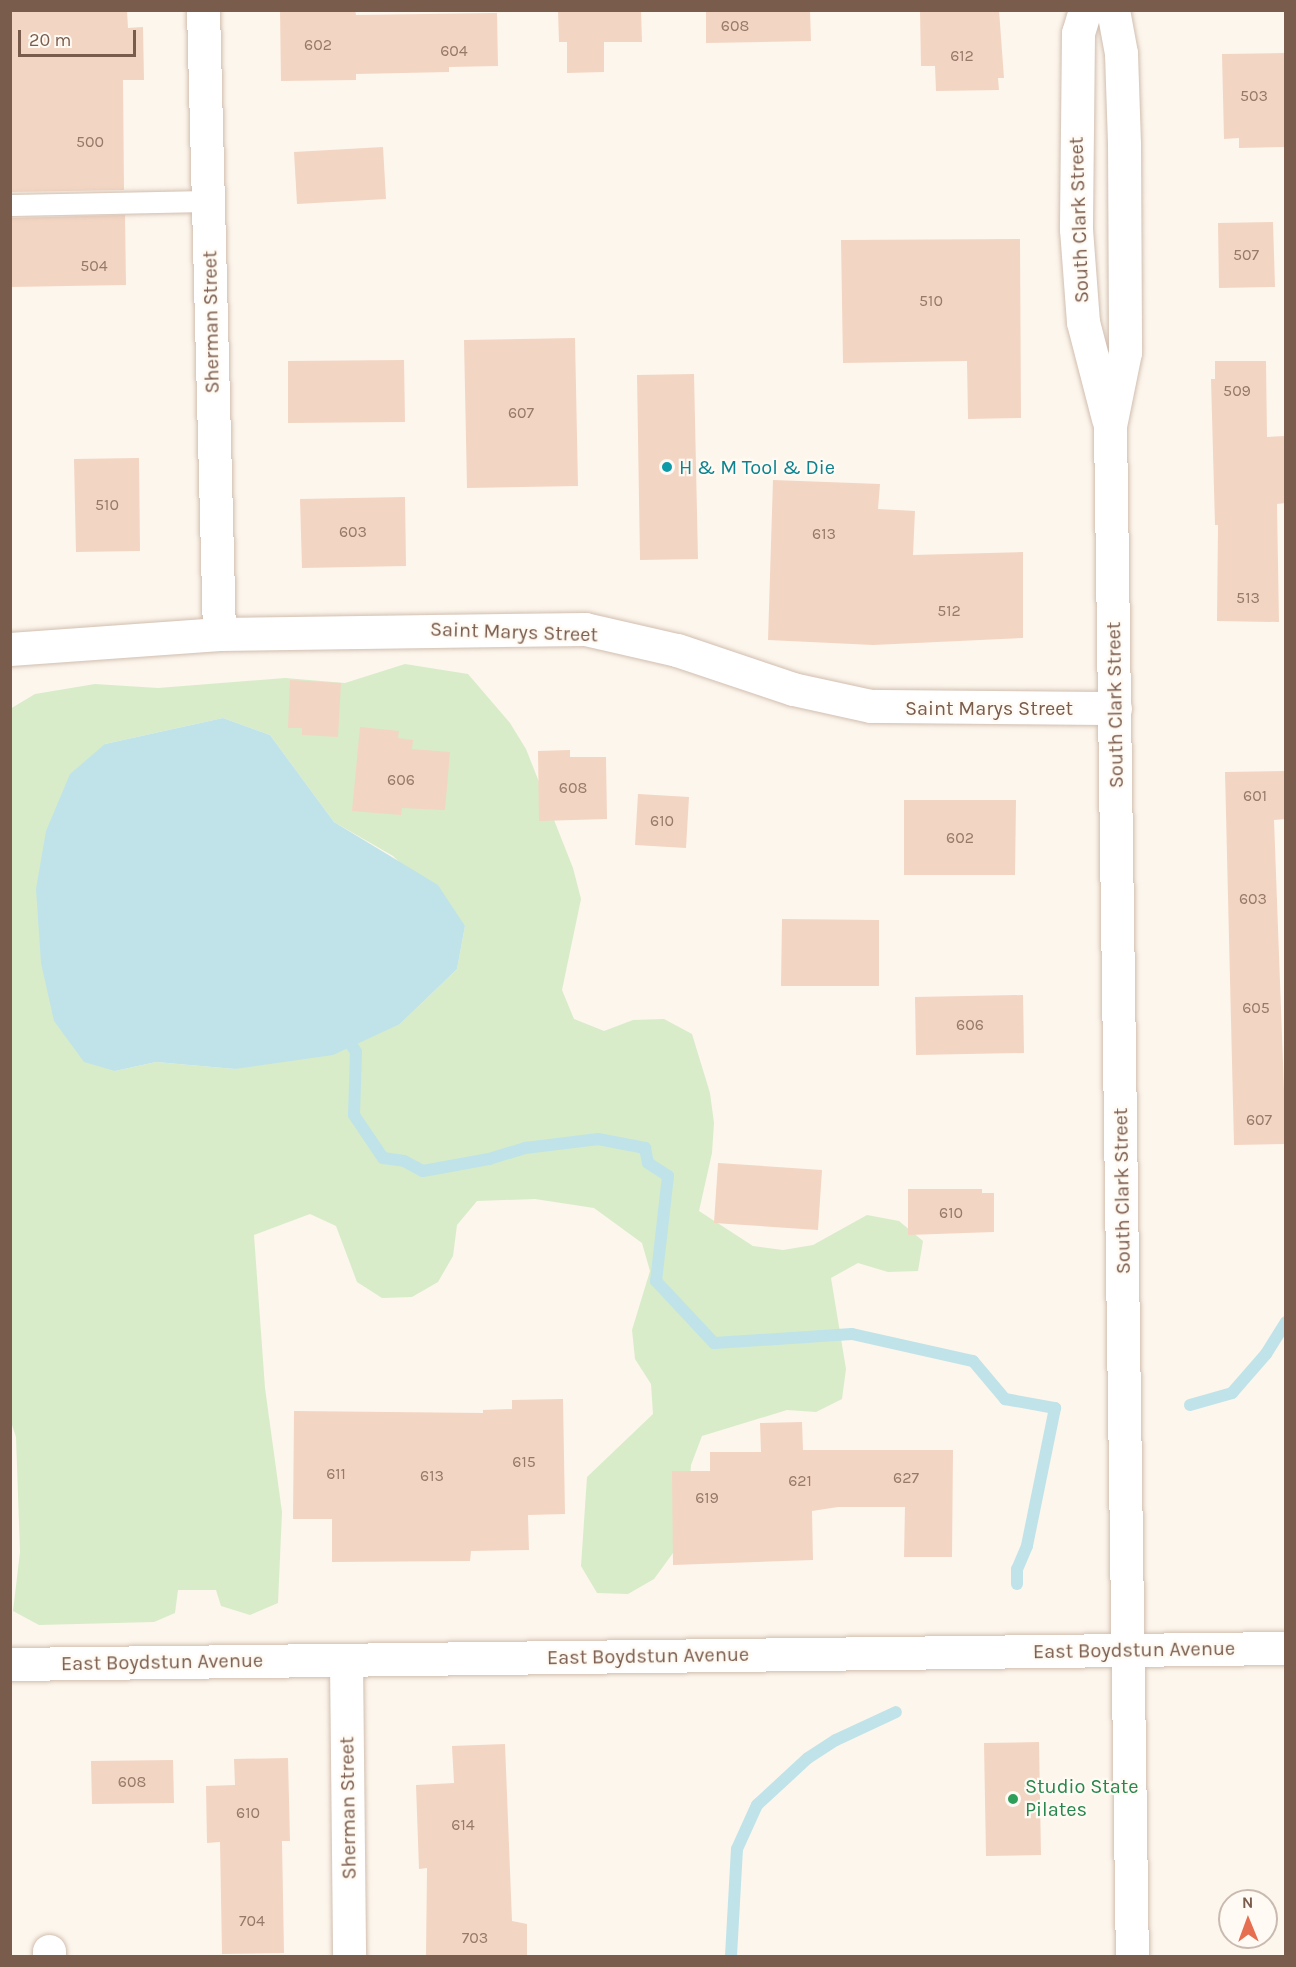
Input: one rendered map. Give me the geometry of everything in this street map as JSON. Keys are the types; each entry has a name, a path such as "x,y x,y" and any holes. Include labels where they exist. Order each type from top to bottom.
{"street":[{"name":"Sherman Street","path":"203,10 219,634"},
{"name":"South Clark Street","path":"1085,10 1078,33 1076,229 1083,322 1110,426"},
{"name":"South Clark Street","path":"1113,10 1121,52 1124,132 1125,352 1110,426 1132,1956"},
{"name":"Saint Marys Street","path":"10,649 219,634 585,630 677,650 794,689 871,706 1115,708"},
{"name":"East Boydstun Avenue","path":"10,1664 1286,1648"},
{"name":"Sherman Street","path":"346,1660 349,1956"}],"lane":[{"path":"10,205 208,201"}],"green space":[{"path":"405,664 468,674 510,723 526,749 573,868 581,899 562,990 574,1019 604,1031 633,1020 664,1019 692,1034 710,1093 714,1123 712,1153 699,1211 753,1246 783,1250 813,1245 867,1215 899,1221 923,1241 918,1271 888,1272 858,1263 831,1278 846,1369 842,1399 816,1412 787,1410 702,1436 691,1465 686,1526 673,1553 654,1579 628,1594 597,1593 581,1566 587,1477 653,1414 651,1384 635,1359 632,1330 650,1271 642,1243 594,1208 535,1199 477,1201 457,1225 453,1256 438,1282 412,1297 382,1298 357,1282 336,1226 310,1214 254,1235 265,1388 282,1512 278,1603 250,1615 221,1606 216,1590 178,1590 175,1613 154,1622 39,1625 13,1611 20,1552 16,1437 10,1419 10,709 35,694 95,684 158,688 285,678 345,683","holes":["223,718 270,735 334,822 393,856 465,926 457,969 400,1024 235,1069 156,1062 115,1071 105,744"]}],"water":[{"path":"223,718 270,735 334,822 438,885 465,926 457,969 400,1024 333,1055 235,1069 156,1062 115,1071 84,1062 54,1021 41,963 36,889 46,831 70,774 105,744"}],"building":[{"path":"10,10 127,10 128,28 143,27 144,80 123,80 124,190 10,192"},
{"path":"280,10 355,10 356,15 497,13 498,66 449,67 449,72 356,74 356,80 281,81"},
{"path":"558,10 641,10 642,42 604,42 604,72 567,73 567,42 559,42"},
{"path":"706,10 810,10 811,41 706,43"},
{"path":"920,10 999,10 1004,78 998,78 999,90 936,91 935,66 921,66"},
{"path":"1286,53 1286,147 1239,148 1239,138 1224,139 1222,54"},
{"path":"383,147 386,199 297,204 294,152"},
{"path":"125,215 126,285 10,287 10,218"},
{"path":"1273,222 1275,287 1219,288 1218,223"},
{"path":"1020,239 1021,418 968,419 967,361 843,363 841,240"},
{"path":"575,338 578,486 467,488 464,340"},
{"path":"404,360 405,422 288,423 288,361"},
{"path":"1215,361 1266,361 1267,437 1286,436 1286,503 1277,504 1279,622 1217,621 1218,525 1215,525 1211,379 1215,379"},
{"name":"H & M Tool & Die","path":"694,374 698,559 640,560 637,375"},
{"path":"139,458 140,551 76,552 74,459"},
{"path":"773,480 880,484 878,509 915,511 913,555 1023,552 1023,638 873,645 768,640"},
{"path":"405,497 406,566 302,568 300,499"},
{"path":"290,680 341,683 338,737 302,735 302,728 288,728"},
{"path":"360,727 399,731 398,738 413,740 412,749 450,752 445,810 402,808 401,815 352,811"},
{"path":"570,750 570,757 606,757 607,819 539,821 538,751"},
{"path":"1286,771 1286,819 1274,820 1286,1144 1234,1145 1225,772"},
{"path":"638,794 689,797 686,848 635,845"},
{"path":"904,800 1016,800 1015,875 904,875"},
{"path":"782,919 879,920 879,986 781,986"},
{"path":"1023,995 1024,1053 916,1055 915,997"},
{"path":"718,1163 822,1170 818,1230 714,1223"},
{"path":"908,1189 982,1189 982,1193 994,1193 994,1232 908,1235"},
{"path":"563,1399 565,1514 528,1515 529,1550 471,1551 470,1561 332,1562 332,1519 293,1519 294,1411 483,1413 483,1410 512,1409 512,1400"},
{"path":"802,1422 803,1450 953,1450 952,1557 904,1557 905,1507 838,1507 812,1511 813,1560 673,1565 672,1471 710,1471 710,1452 761,1452 760,1423"},
{"name":"Studio State Pilates","path":"1039,1742 1041,1855 986,1856 984,1743"},
{"path":"505,1744 512,1921 527,1924 527,1956 426,1956 427,1868 419,1869 416,1785 454,1783 452,1746"},
{"path":"288,1758 290,1841 282,1841 284,1953 222,1954 220,1842 207,1843 206,1786 235,1785 234,1759"},
{"path":"173,1760 174,1803 92,1804 91,1761"}],"waterway":[{"path":"343,1032 356,1052 354,1115 383,1158 404,1161 423,1171 489,1159 525,1148 598,1139 645,1148 648,1163 668,1176 656,1281 714,1343 852,1334 973,1361 1005,1399 1055,1408 1027,1546 1017,1569 1017,1584"},
{"path":"1190,1405 1232,1393 1266,1354 1286,1322"},
{"path":"731,1956 737,1849 757,1805 808,1758 836,1740 896,1712"}],"place":[{"name":"H & M Tool & Die","path":"667,467"},
{"name":"Studio State Pilates","path":"1013,1799"}]}
